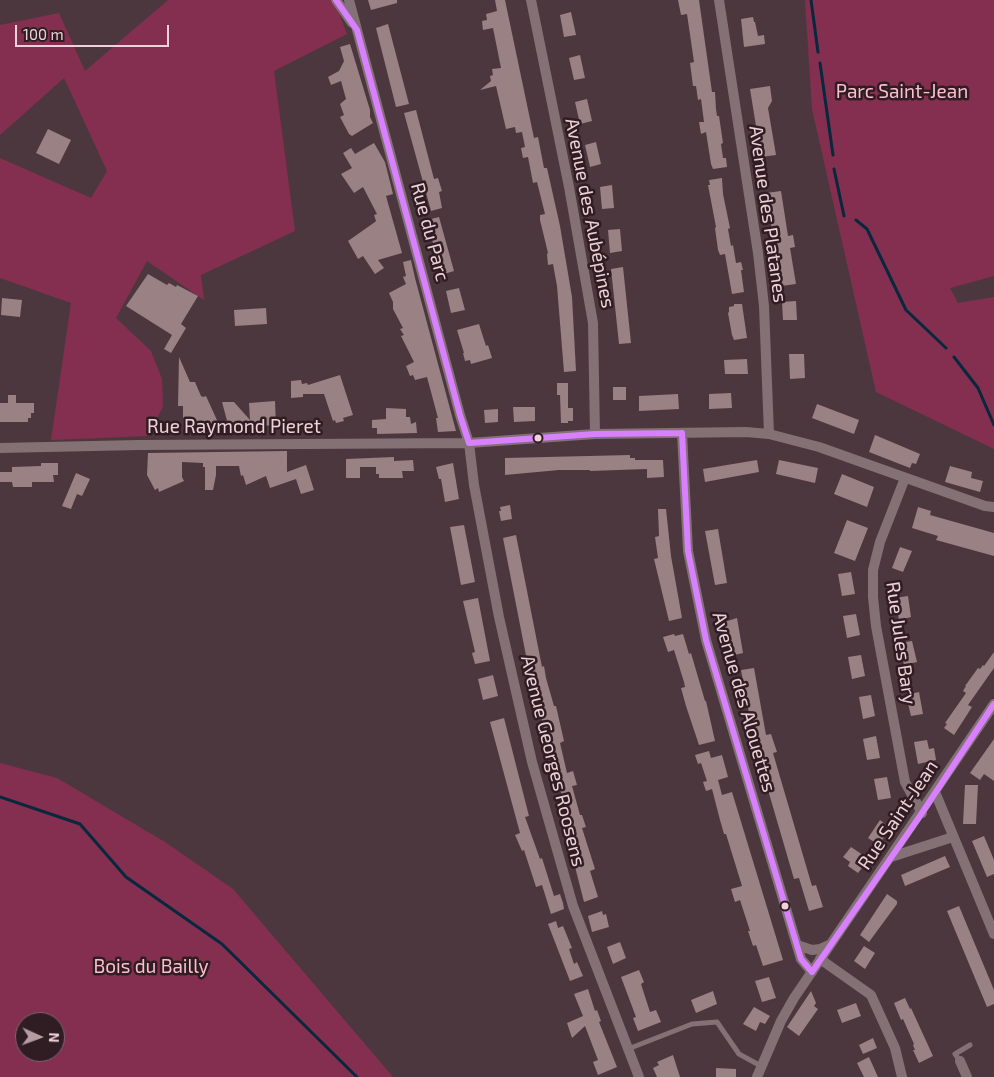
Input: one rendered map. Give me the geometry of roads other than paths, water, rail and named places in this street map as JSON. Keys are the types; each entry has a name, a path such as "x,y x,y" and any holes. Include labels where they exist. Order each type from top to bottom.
{"street":[{"name":"Rue du Parc","path":"336,0 357,30"},
{"name":"Rue du Parc","path":"349,0 469,443"},
{"name":"Avenue des Aubépines","path":"531,0 569,187 593,323 595,434"},
{"name":"Avenue des Platanes","path":"718,0 758,253 764,306 769,434"},
{"name":"Rue Raymond Pieret","path":"0,448 139,445 469,443 595,434 746,432 769,434 819,447 985,506 994,507"},
{"name":"Avenue des Alouettes","path":"682,433 688,551 706,640 802,959 812,972"},
{"name":"Avenue Georges Roosens","path":"469,443 474,485 500,617 532,762 573,906 639,1077"},
{"name":"Rue Jules Bary","path":"904,478 880,542 873,570 873,596 876,626 905,782 922,813"},
{"name":"Rue Saint-Jean","path":"757,1077 781,1021 820,959 922,813 994,704"},
{"path":"935,792 994,934"},
{"path":"891,858 953,838"},
{"path":"798,945 812,950 829,945"},
{"path":"820,959 871,995 895,1048 902,1077"},
{"path":"960,1062 967,1077"}],"lane":[{"path":"628,1049 692,1024 717,1022 739,1054 761,1066"},
{"path":"960,1062 955,1054 970,1045"}],"waterway":[{"path":"811,0 818,52"},
{"path":"820,63 833,155"},
{"path":"834,169 844,216"},
{"path":"856,220 867,229 906,310 946,348"},
{"path":"954,357 978,388 994,425"},
{"path":"0,797 80,824 126,877 222,944 357,1077"}],"park label":[{"name":"Parc Saint-Jean","path":"902,92"},
{"name":"Bois du Bailly","path":"151,967"}]}
